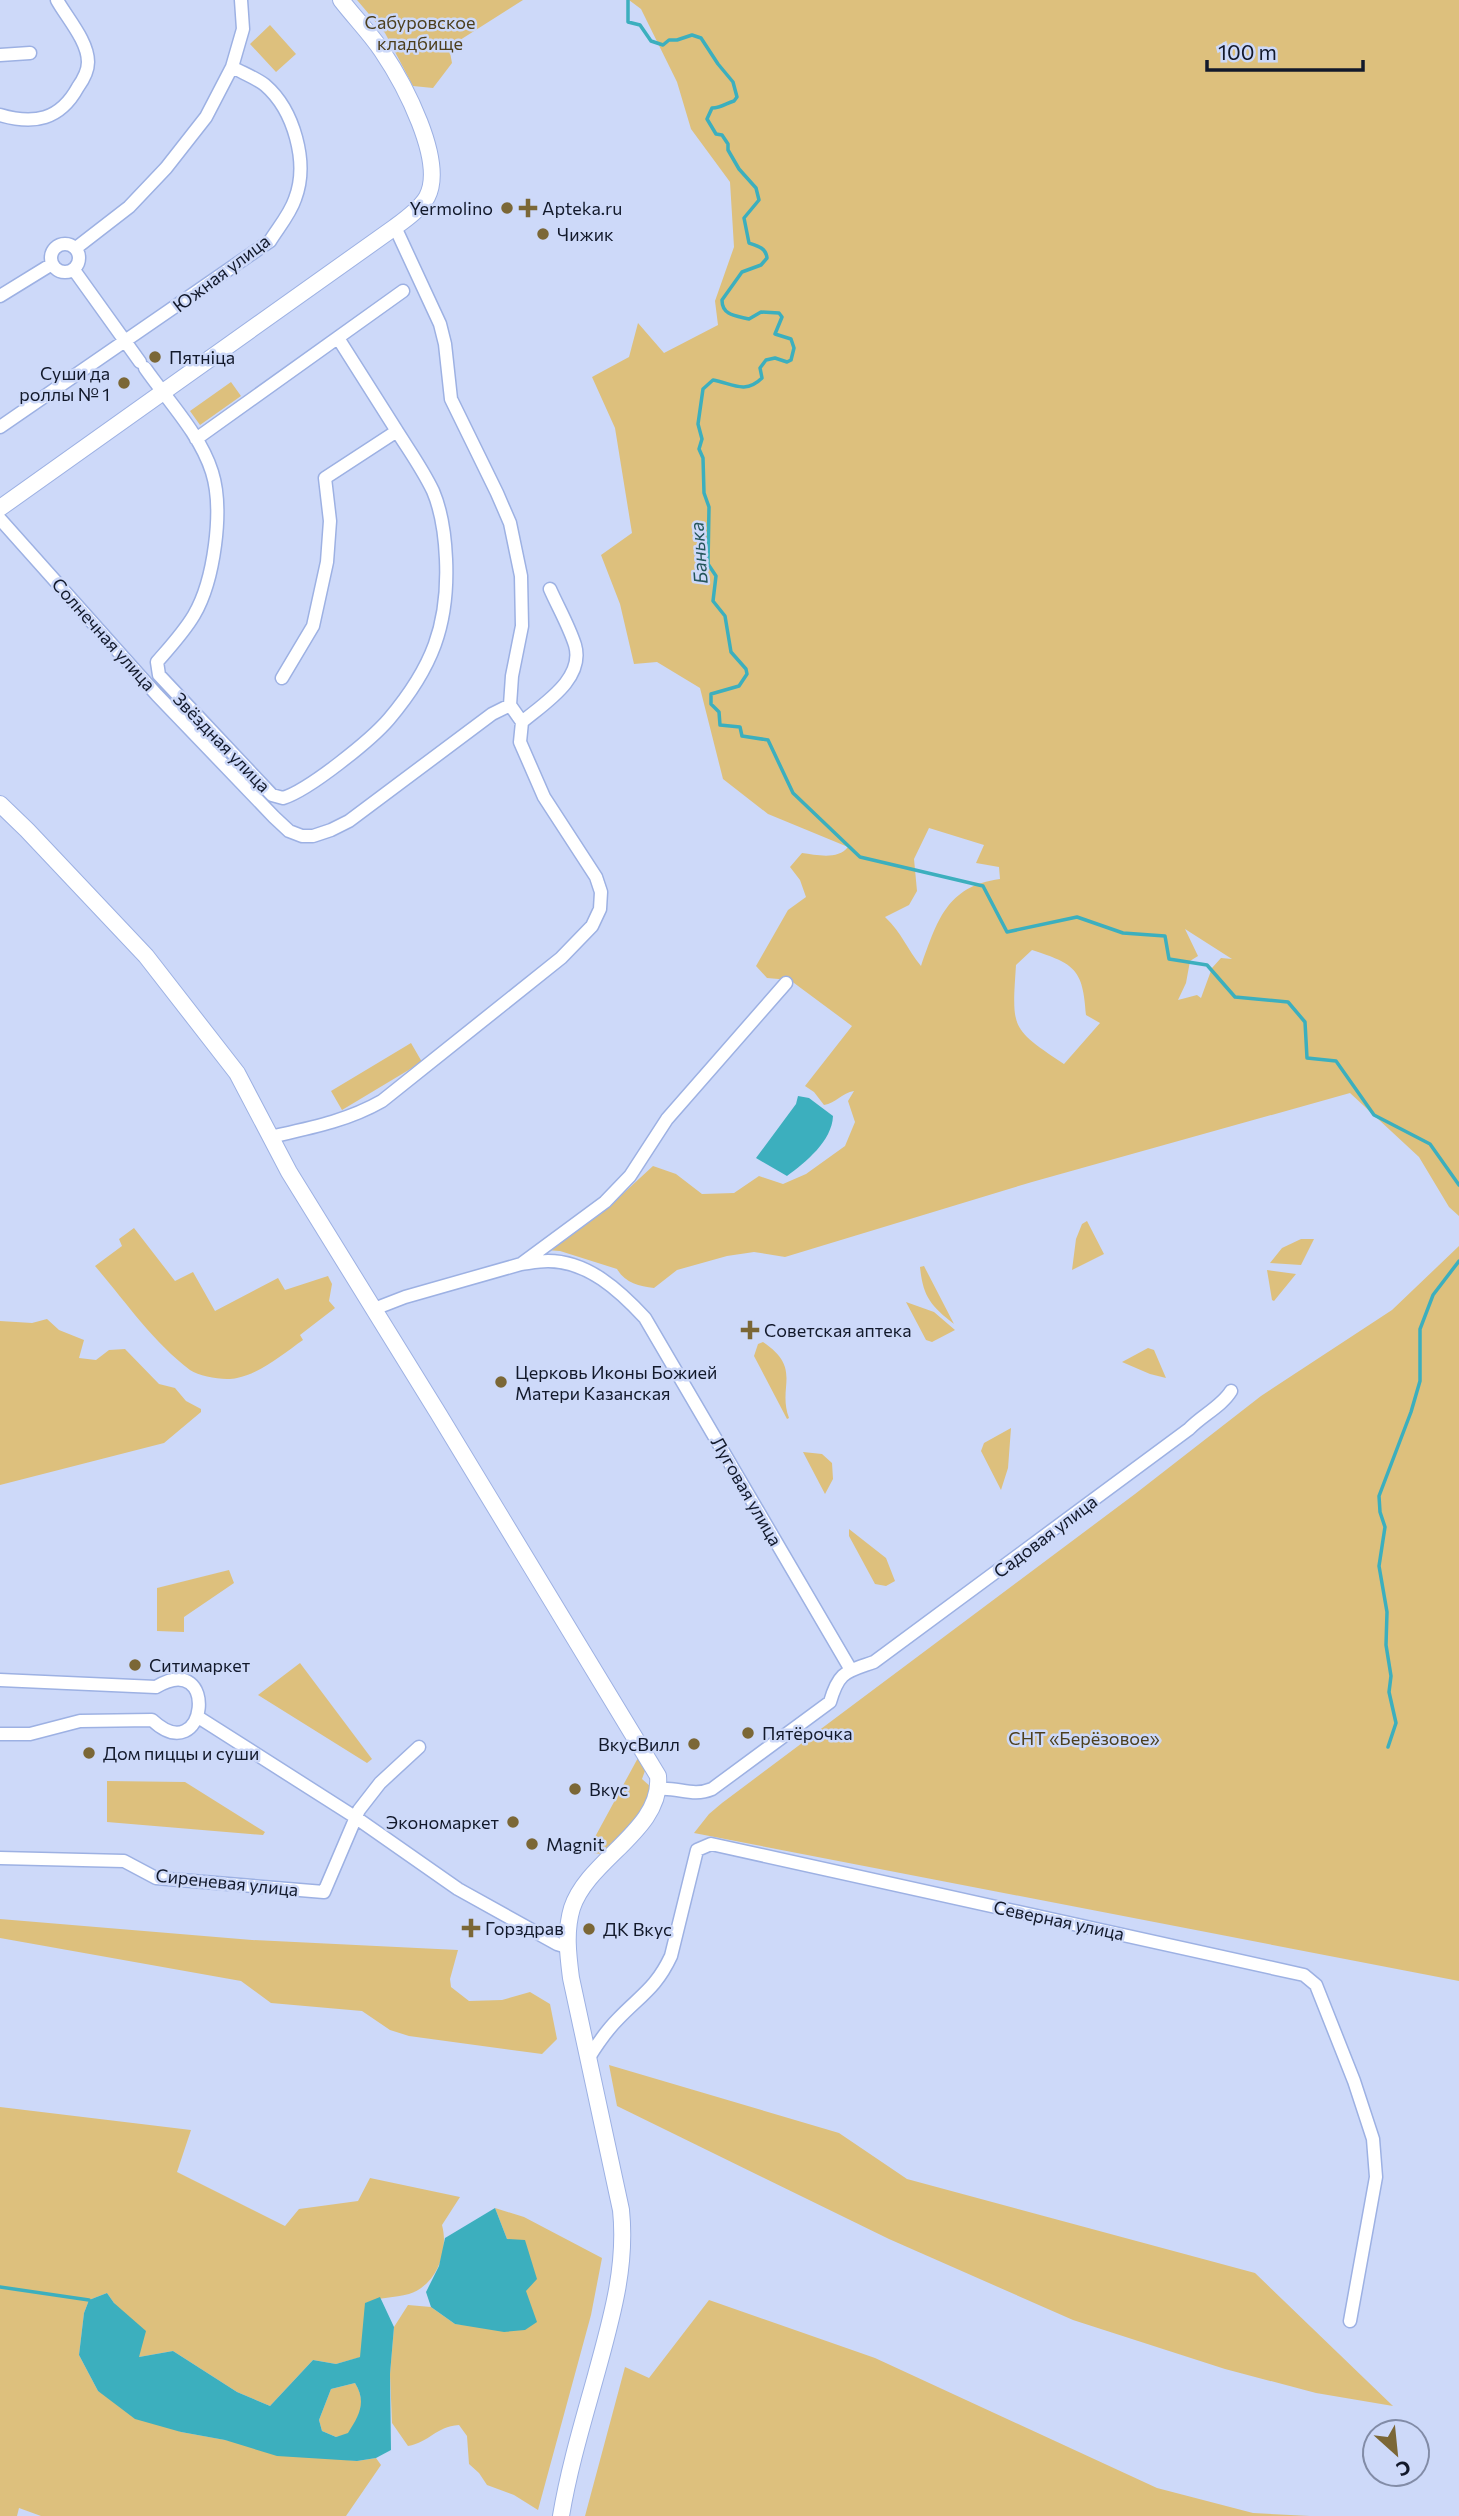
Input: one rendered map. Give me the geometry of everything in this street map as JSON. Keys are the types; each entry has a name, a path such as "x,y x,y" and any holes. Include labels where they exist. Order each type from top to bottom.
{"street":[{"path":"0,115 21,121 56,113 69,102 86,75 88,61 85,46 57,0"},
{"path":"76,248 129,206 166,167 206,117 232,67 243,29 242,0"},
{"path":"0,508 395,227 427,197 432,180 428,149 403,88 383,52 341,0"},
{"path":"0,55 30,53"},
{"name":"Южная улица","path":"0,427 270,241 295,200 302,173 296,138 282,103 264,84 232,67"},
{"path":"270,1137 358,1115 382,1101 561,958 592,926 600,909 601,892 596,877 544,797 520,742 522,722 510,705 522,614 521,576 510,523 451,399 440,324 395,227"},
{"path":"74,270 60,272 52,264 51,256 57,247 67,244 76,248"},
{"path":"74,270 79,260 76,248"},
{"path":"0,296 52,264"},
{"path":"74,270 196,439 403,291"},
{"name":"Звёздная улица","path":"196,439 213,473 218,515 215,552 194,615 158,662 159,675 278,798 290,796 337,765 380,729 415,687 435,645 447,591 445,534 434,495 419,463 338,338"},
{"path":"282,678 313,626 327,562 330,520 325,478 397,431"},
{"name":"Солнечная улица","path":"0,519 158,695 274,817 296,834 313,836 349,821 492,714 510,705"},
{"path":"522,722 568,681 576,667 576,647 550,589"},
{"path":"0,804 146,956 237,1073 289,1172 658,1776 659,1789 655,1803 646,1817 590,1878 579,1894 572,1909 567,1947 571,1978 621,2210 624,2239 622,2266 608,2333 568,2474 561,2516"},
{"path":"374,1309 405,1297 520,1264 605,1202 630,1176 667,1119 786,983"},
{"name":"Луговая улица","path":"520,1264 548,1261 571,1264 598,1277 625,1295 640,1313 656,1334 851,1670"},
{"name":"Садовая улица","path":"851,1670 874,1662 886,1654 1189,1429 1231,1391"},
{"path":"659,1789 691,1793 712,1789 830,1702 836,1681 851,1670"},
{"path":"0,1680 156,1687 173,1679 181,1680 198,1694 201,1707 198,1717 190,1727 177,1732 163,1730 152,1720 80,1721 30,1734 0,1734"},
{"path":"198,1717 355,1817 465,1893 556,1944 567,1947"},
{"name":"Сиреневая улица","path":"0,1858 124,1861 156,1878 324,1892 355,1817 380,1783 419,1747"},
{"name":"Северная улица","path":"588,2059 616,2020 654,1985 664,1970 671,1956 697,1850 712,1844 1304,1975 1315,1985 1354,2081 1373,2138 1376,2177 1350,2321"}],"green space":[{"name":"Сабуровское кладбище","path":"357,0 523,0 449,47 452,63 433,88 413,86 385,33"},
{"path":"629,0 1459,0 1459,1216 1449,1207 1419,1157 1350,1093 1032,1182 785,1257 754,1252 727,1256 677,1270 654,1288 628,1281 617,1269 560,1251 546,1250 602,1213 653,1166 676,1174 702,1194 734,1193 759,1176 783,1184 806,1174 845,1146 855,1122 848,1101 854,1091 824,1105 814,1092 805,1086 852,1026 790,980 767,978 756,966 788,910 806,897 800,880 790,867 802,853 833,855 848,847 768,814 723,779 700,688 657,662 634,664 620,604 601,555 632,533 615,428 592,377 629,357 638,323 664,353 718,325 715,301 734,247 730,182 691,129 677,82 641,9","holes":["929,828 984,845 976,863 999,867 1000,879 967,889 955,898 939,921 921,966 885,917 909,905 917,891 914,859","1185,929 1232,959 1221,958 1212,968 1201,998 1197,995 1178,1000 1186,983 1190,961 1198,956","1032,950 1067,965 1079,978 1086,1015 1100,1023 1064,1064 1033,1042 1018,1025 1014,1002 1016,965"]},
{"path":"270,25 296,54 276,72 250,44"},
{"path":"231,382 241,396 200,425 190,411"},
{"path":"411,1043 422,1062 342,1110 331,1091"},
{"path":"1087,1221 1104,1254 1072,1270 1076,1239 1082,1224"},
{"path":"134,1228 175,1281 193,1272 215,1311 278,1278 285,1290 328,1276 332,1284 329,1301 335,1308 300,1335 303,1340 255,1372 226,1379 195,1372 177,1359 152,1334 95,1266 122,1246 119,1239"},
{"path":"1301,1239 1314,1239 1301,1265 1270,1263 1282,1248"},
{"name":"СНТ «Берёзовое»","path":"1459,1246 1459,1981 694,1833 722,1803 1135,1494 1261,1396 1392,1310"},
{"path":"924,1266 954,1324 939,1312 926,1293 920,1267"},
{"path":"1267,1270 1296,1274 1274,1301 1272,1300"},
{"path":"906,1302 934,1312 955,1330 932,1342 926,1340"},
{"path":"47,1319 59,1330 84,1340 79,1358 96,1360 109,1350 125,1349 159,1384 175,1388 186,1401 201,1409 201,1412 164,1443 0,1485 0,1321 32,1323"},
{"path":"763,1342 775,1352 786,1369 787,1419 754,1356 758,1344"},
{"path":"1148,1348 1154,1350 1166,1378 1122,1362"},
{"path":"1011,1428 1008,1468 1001,1490 981,1451 984,1443"},
{"path":"803,1452 822,1454 832,1463 833,1479 825,1494"},
{"path":"849,1529 886,1558 895,1581 886,1586 875,1584 849,1536"},
{"path":"229,1570 234,1583 184,1617 184,1632 157,1631 157,1588"},
{"path":"300,1663 372,1759 367,1763 258,1695"},
{"path":"639,1756 646,1768 642,1779 651,1787 644,1812 602,1854 593,1853 589,1848"},
{"path":"107,1781 185,1782 265,1832 263,1835 107,1822"},
{"path":"0,1919 252,1940 458,1950 450,1979 451,1987 469,2001 502,2000 530,1992 550,2004 557,2039 542,2054 409,2036 390,2030 362,2011 271,2003 241,1981 0,1938"},
{"path":"609,2065 839,2133 907,2179 1255,2273 1393,2406 1316,2393 1225,2369 1073,2320 889,2239 617,2106"},
{"path":"0,2107 191,2130 177,2172 285,2226 299,2209 358,2201 370,2178 460,2197 442,2225 442,2256 434,2275 427,2283 409,2294 366,2303 361,2357 336,2364 313,2360 270,2406 237,2392 173,2351 139,2357 107,2293 89,2300 84,2313 79,2355 98,2391 181,2432 320,2457 357,2461 376,2458 381,2465 346,2516 41,2516 19,2508 17,2516 0,2516"},
{"path":"495,2208 524,2217 602,2258 591,2315 538,2510 514,2495 487,2485 469,2464 467,2436 459,2425 451,2426 408,2446 392,2423 390,2374 394,2327 408,2305 431,2307 455,2324 478,2326 507,2239"},
{"path":"709,2300 875,2358 1157,2488 1253,2513 1310,2516 585,2516 625,2367 649,2378"},
{"path":"355,2383 361,2403 356,2421 348,2434 336,2437 322,2431 319,2420 331,2389"}],"shaded area":[{"path":"798,1096 809,1098 833,1116 832,1125 823,1142 810,1157 787,1176 756,1158 796,1104"},
{"path":"495,2208 507,2239 525,2240 537,2279 526,2291 537,2322 525,2330 504,2332 455,2324 431,2307 426,2292 439,2266 445,2238"},
{"path":"107,2293 114,2303 146,2331 139,2357 173,2351 237,2392 270,2406 313,2360 336,2364 360,2357 365,2303 380,2297 394,2327 390,2374 391,2450 376,2458 357,2461 277,2456 225,2440 181,2432 135,2419 98,2391 79,2355 84,2313 89,2300","holes":["355,2383 359,2390 360,2409 348,2433 336,2437 322,2431 319,2420 331,2389"]}],"waterway":[{"name":"Банька","path":"628,0 628,22 640,25 651,41 663,45 669,40 692,35 701,38 733,82 737,97 734,101 712,108 707,119 716,134 722,135 739,169 756,188 759,200 744,218 749,243 763,250 767,258 761,265 742,272 722,300 723,305 727,312 749,319 761,312 779,313 782,317 775,334 791,339 794,348 791,360 787,362 775,358 766,360 760,368 762,378 750,386 713,380 703,389 698,424 702,439 699,449 703,458 704,493 709,507 708,564 716,576 713,601 725,616 731,652 746,669 747,674 739,686 711,694 711,704 719,712 720,725 740,727 742,736 768,740 793,793 860,857 983,886 1007,932 1077,917 1123,933 1165,936 1169,959 1207,965 1235,997 1288,1002 1305,1022 1307,1058 1336,1061 1374,1115 1430,1144 1459,1185"},
{"path":"1388,1747 1396,1723 1389,1692 1391,1676 1386,1645 1387,1612 1379,1566 1385,1527 1379,1496 1420,1381 1420,1329 1433,1295 1459,1261"},
{"path":"0,2287 89,2300"}],"place":[{"name":"Yermolino","path":"507,208"},
{"name":"Apteka.ru","path":"528,208"},
{"name":"Чижик","path":"543,234"},
{"name":"Пятнiца","path":"155,357"},
{"name":"Суши да роллы № 1","path":"124,383"},
{"name":"Советская аптека","path":"750,1330"},
{"name":"Церковь Иконы Божией Матери Казанская","path":"501,1382"},
{"name":"Ситимаркет","path":"135,1665"},
{"name":"Пятёрочка","path":"748,1733"},
{"name":"ВкусВилл","path":"694,1744"},
{"name":"Дом пиццы и суши","path":"89,1753"},
{"name":"Вкус","path":"575,1789"},
{"name":"Экономаркет","path":"513,1822"},
{"name":"Magnit","path":"532,1844"},
{"name":"Горздрав","path":"471,1928"},
{"name":"ДК Вкус","path":"589,1929"}]}
